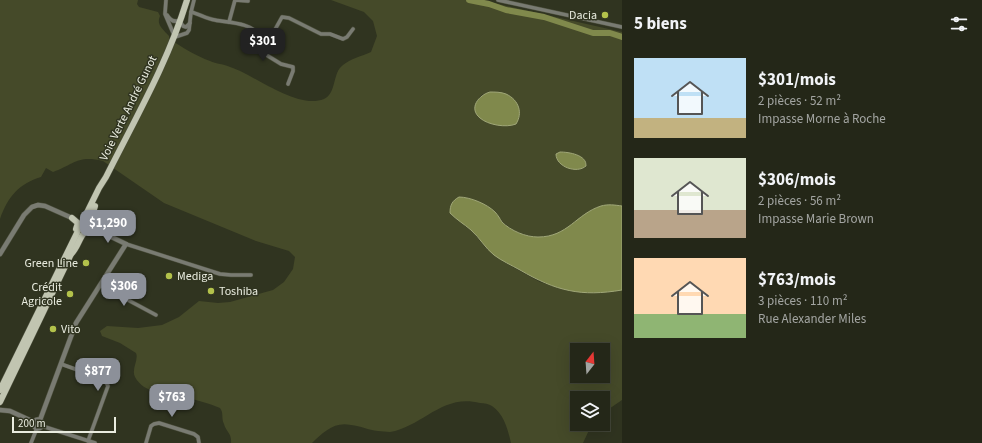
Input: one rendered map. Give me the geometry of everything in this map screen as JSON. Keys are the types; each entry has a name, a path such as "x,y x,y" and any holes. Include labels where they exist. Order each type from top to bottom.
{"main road":[{"name":"Voie Verte André Gunot","path":"0,402 69,254 92,206 102,190 106,177 187,11 189,0"},
{"path":"72,218 78,219 82,217 92,206"},
{"path":"92,206 90,222 97,230"},
{"path":"72,218 77,222 78,226 67,249 69,254 75,251 86,230 97,230"},
{"name":"Voie Verte André Gunot","path":"0,390 69,254"}],"street":[{"path":"166,0 166,18 175,36 188,32 190,23 187,11 194,0"},
{"path":"229,22 235,0 248,1"},
{"path":"498,0 622,27"},
{"path":"165,10 170,19 181,21 183,26 186,27 190,23"},
{"path":"187,11 210,19 250,27 259,34 270,36 282,17 285,16 321,34 330,34 343,39 347,37 353,28"},
{"path":"259,34 260,51 281,64 292,67 293,71 288,84"},
{"path":"0,254 24,215 32,206 45,206 72,218"},
{"path":"97,230 126,244 220,274 231,276 251,275"},
{"path":"31,443 42,422 40,420 79,319 126,244"},
{"path":"100,285 156,315"},
{"path":"61,364 103,380 108,386 88,441"},
{"path":"0,410 10,411 34,422 34,426 95,443"},
{"path":"34,422 40,420"},
{"path":"146,443 151,426 159,423 194,434 198,437 199,443"}],"shaded area":[{"path":"0,0 138,0 137,4 139,7 158,12 160,16 159,22 162,29 169,36 169,39 189,51 212,62 240,71 289,96 301,100 313,101 324,99 328,96 333,88 337,73 343,65 371,52 377,36 373,21 364,12 331,0 480,0 622,32 622,206 608,205 565,230 553,235 538,237 514,231 487,206 465,197 459,197 465,226 472,231 486,248 504,262 540,282 569,291 592,293 622,290 622,400 610,408 610,391 570,391 570,431 589,431 583,443 511,443 505,423 500,413 496,409 488,404 467,401 455,402 444,406 413,424 390,432 345,424 330,428 312,443 231,443 231,437 225,427 220,408 184,397 164,394 144,387 139,383 134,374 137,359 136,353 120,343 102,336 100,331 107,326 138,328 162,325 179,317 199,301 218,303 230,302 273,290 284,282 293,269 295,257 289,251 256,241 164,203 103,161 94,159 76,161 53,172 46,168 41,177 26,183 15,192 3,211 0,219","holes":["483,94 501,126 481,119 476,106 478,100","560,152 580,157 587,164 585,168 576,169 562,166"]},
{"path":"490,92 504,93 517,103 519,116 516,124 502,126 492,124 480,118 475,110 476,102 482,96"},
{"path":"560,152 581,157 586,162 586,166 573,169 563,166 557,159 556,154"},
{"path":"459,197 473,200 488,206 496,213 502,222 514,231 529,236 538,237 557,233 585,214 601,206 622,206 622,290 594,293 569,290 545,283 503,261 491,252 471,230 450,213 452,204"}],"waterway":[{"path":"469,0 489,4 506,10 544,17 593,33 610,33 622,37"}],"place":[{"name":"Dacia","path":"605,15"},
{"name":"Green Line","path":"86,263"},
{"name":"Mediga","path":"169,276"},
{"name":"Toshiba","path":"211,291"},
{"name":"Crédit Agricole","path":"70,294"},
{"name":"Vito","path":"53,329"}]}
